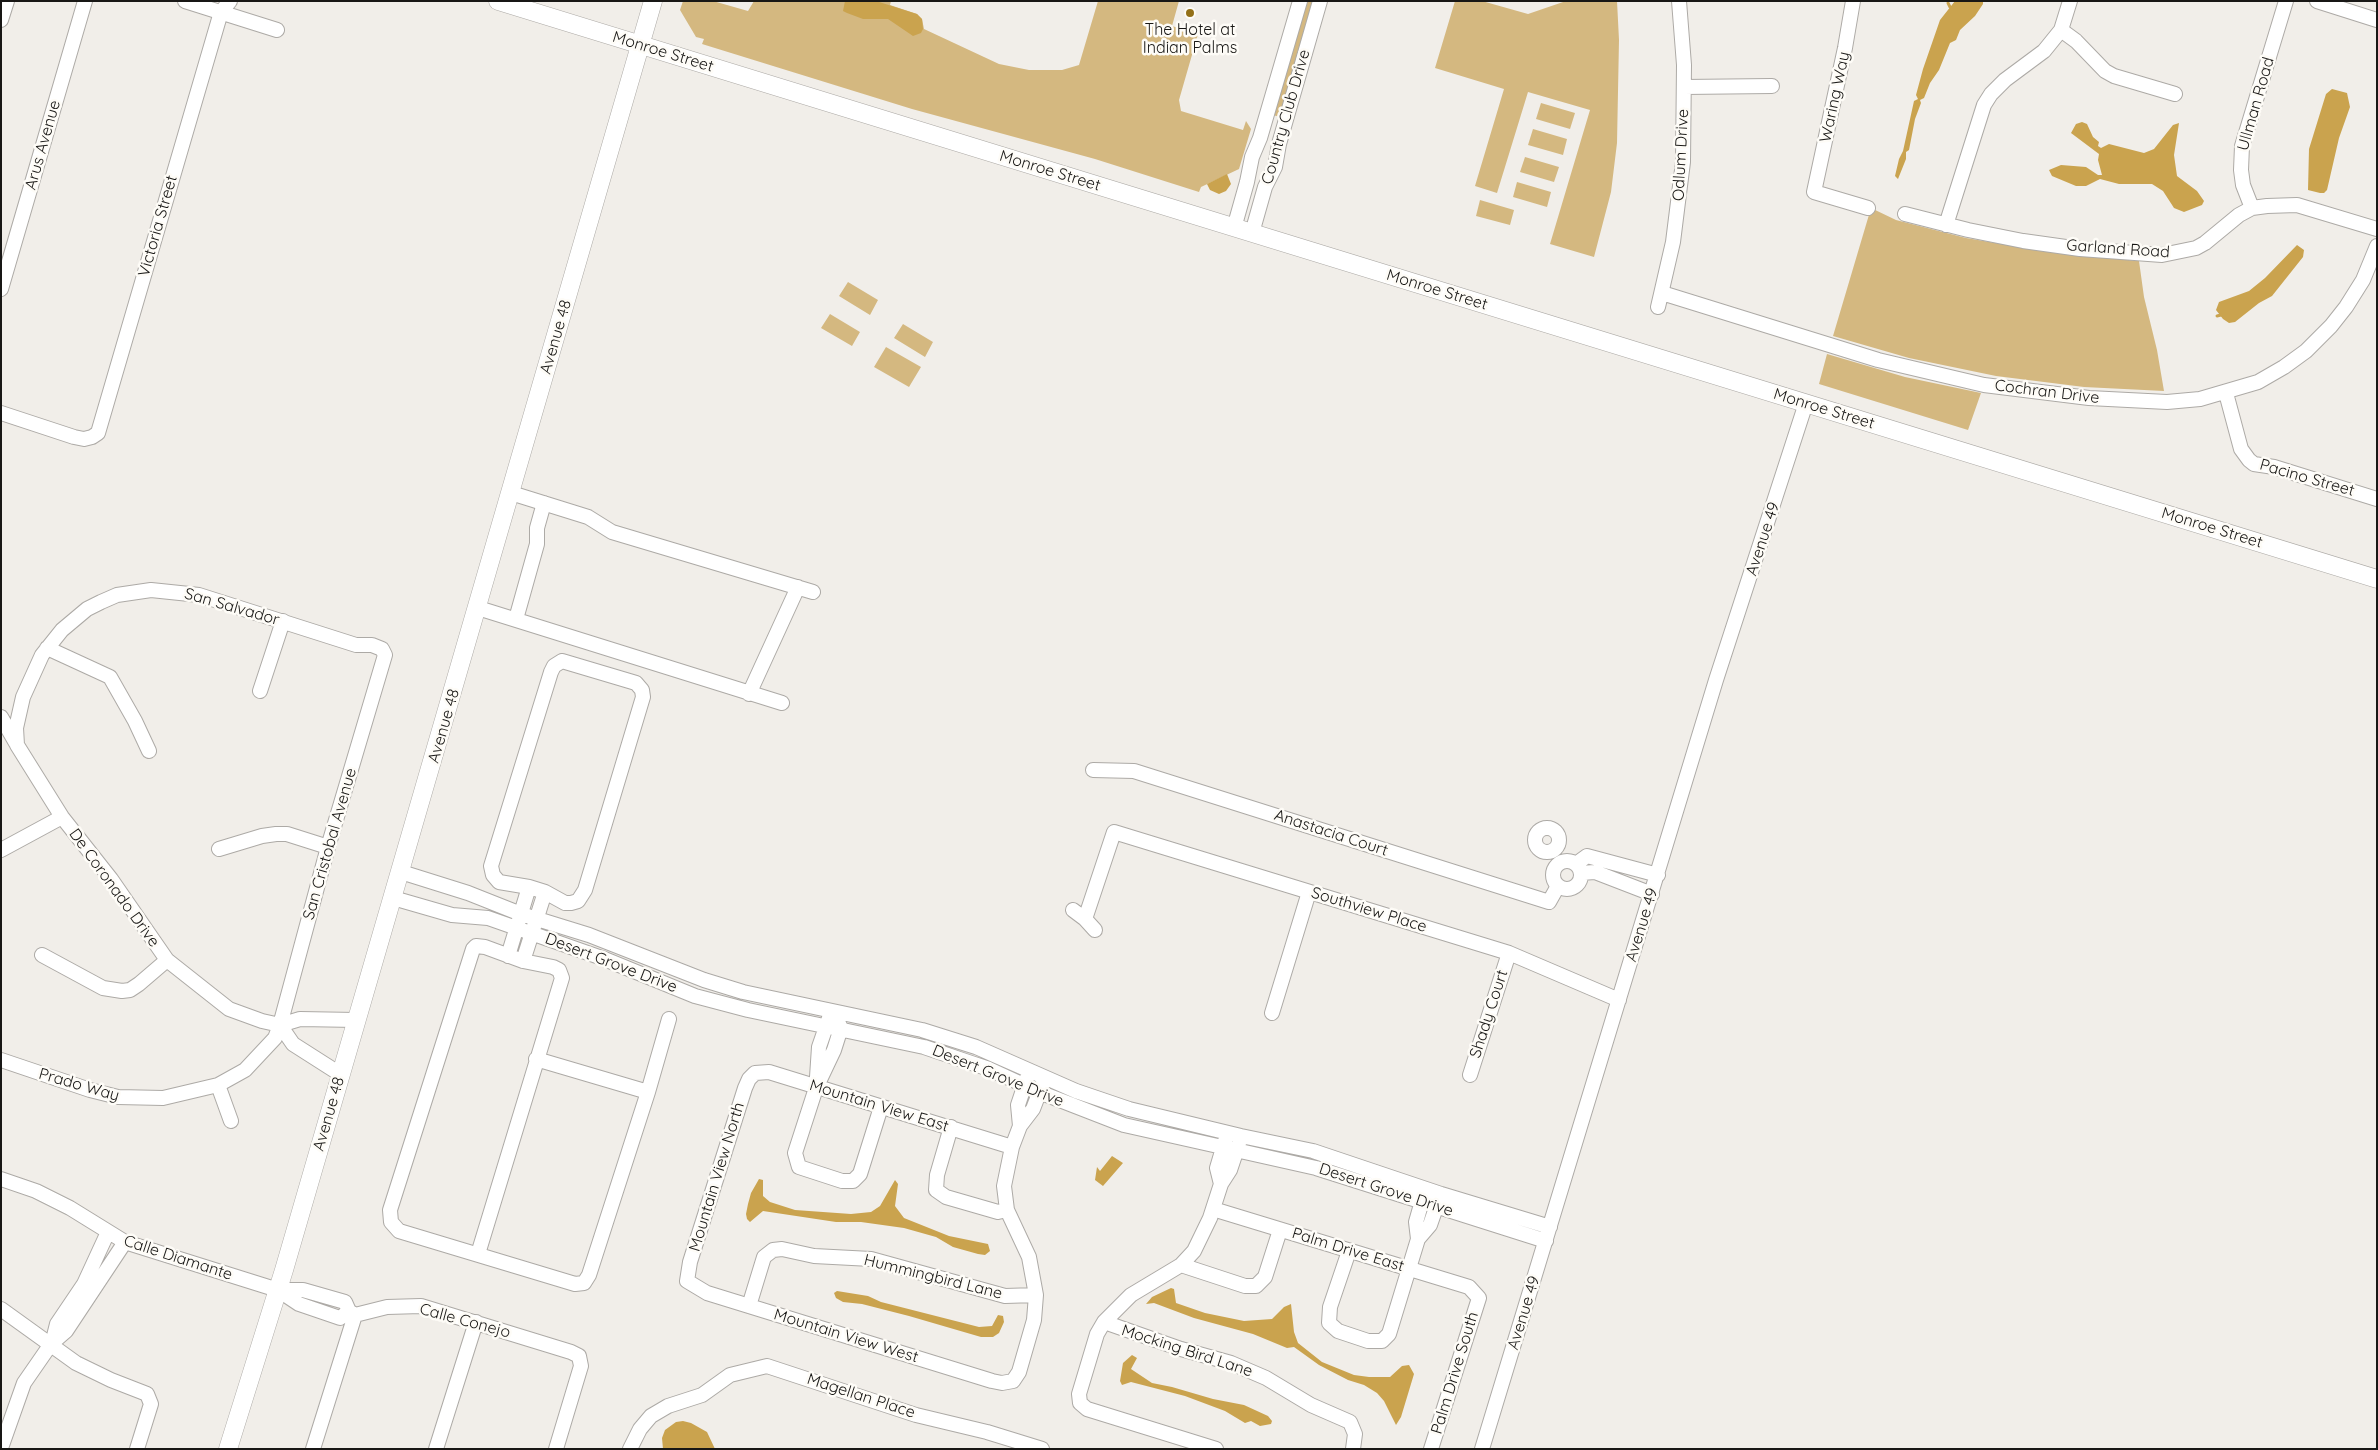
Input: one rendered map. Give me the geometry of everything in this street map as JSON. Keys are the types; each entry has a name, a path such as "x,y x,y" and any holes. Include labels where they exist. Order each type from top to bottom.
{"main road":[{"name":"Monroe Street","path":"498,1 2377,579"},
{"name":"Avenue 48","path":"228,1449 278,1290 401,872 653,1"}],"street":[{"path":"1,20 7,1"},
{"name":"Arus Avenue","path":"1,289 85,1"},
{"path":"185,1 223,5 278,30"},
{"name":"Country Club Drive","path":"1234,228 1248,182 1252,157 1260,138 1300,1"},
{"name":"Country Club Drive","path":"1252,233 1265,187 1274,167 1320,1"},
{"name":"Odlum Drive","path":"1658,307 1681,188 1684,87 1679,1"},
{"name":"Waring Way","path":"1853,1 1848,35 1814,192 1868,208"},
{"path":"1946,225 1984,105 1991,94 2005,80 2044,51 2061,30 2070,1"},
{"name":"Ullman Road","path":"2252,208 2243,185 2241,170 2242,146 2286,1"},
{"path":"2317,1 2377,20"},
{"name":"Victoria Street","path":"1,413 74,437 92,438 98,433 223,5"},
{"path":"2061,30 2076,41 2105,71 2114,76 2175,94"},
{"path":"1684,87 1772,86"},
{"name":"Garland Road","path":"1905,214 1946,225 2023,240 2080,249 2162,255 2185,252 2205,243 2228,223 2252,208 2282,204 2297,205 2377,229"},
{"name":"Cochran Drive","path":"1662,293 1878,360 1984,385 2050,394 2130,401 2184,400 2226,393 2258,382 2284,367 2306,351 2331,326 2363,280 2377,246"},
{"name":"Pacino Street","path":"2226,393 2241,449 2254,464 2274,467 2377,499"},
{"name":"Avenue 49","path":"1482,1449 1716,680 1806,403"},
{"path":"511,494 588,517 612,532 813,592"},
{"path":"516,620 538,539 545,530 548,504"},
{"path":"749,694 798,587"},
{"name":"San Salvador","path":"17,745 16,728 23,697 47,648 62,630 87,609 117,596 151,590 199,595 356,645 372,645 382,649 385,655 384,663"},
{"path":"478,608 782,704"},
{"path":"260,691 283,621"},
{"path":"47,648 110,677 135,720 149,750"},
{"path":"562,661 636,683 642,690 643,697 581,897 578,901 565,903 545,892 529,887 499,882 493,875 491,866 550,672 554,666 562,661"},
{"name":"San Cristobal Avenue","path":"280,1025 328,847 384,663"},
{"name":"De Coronado Drive","path":"1,717 62,817 111,879 167,960 229,1009 262,1021 280,1025 300,1019 356,1020"},
{"name":"Anastacia Court","path":"1093,770 1134,771 1549,902 1558,886 1563,888 1574,887 1578,884 1578,868"},
{"path":"1,850 62,817"},
{"name":"Southview Place","path":"1085,919 1114,832 1509,953 1620,1000"},
{"path":"219,850 262,836 276,834 287,834 328,847"},
{"path":"1578,868 1587,856 1658,875"},
{"path":"1558,886 1555,882 1553,871 1557,857 1578,868 1595,872 1652,894"},
{"name":"Desert Grove Drive","path":"401,872 468,893 536,920 589,935 704,980 743,992 929,1032 976,1047 1076,1091 1129,1109 1227,1133 1313,1150 1424,1196"},
{"path":"508,956 529,887"},
{"path":"524,961 545,892"},
{"path":"1272,1013 1309,892"},
{"name":"Desert Grove Drive","path":"393,898 452,915 488,918 602,958 695,996 748,1010 924,1047 989,1069 1025,1086 1124,1125 1316,1168 1550,1227"},
{"path":"488,918 492,903"},
{"path":"1073,910 1095,930"},
{"path":"478,1254 562,978 557,968 524,961 480,945 476,946 469,956 390,1210 390,1222 399,1231 575,1284 584,1283 589,1275 648,1092 669,1019"},
{"name":"Shady Court","path":"1470,1075 1509,953"},
{"path":"42,955 103,988 122,991 130,990 139,984 167,960"},
{"path":"816,1088 820,1047 826,1025 833,1010"},
{"path":"833,1010 840,1028 834,1050 816,1088 797,1145 795,1159 799,1167 842,1181 853,1181 860,1174 881,1107"},
{"path":"280,1025 293,1044 340,1074"},
{"name":"Prado Way","path":"1,1060 90,1090 134,1099 163,1098 218,1084 244,1070 275,1038 280,1025"},
{"path":"536,1059 648,1092"},
{"path":"1020,1126 1018,1105 1030,1070"},
{"name":"Mountain View East","path":"749,1079 755,1073 762,1071 1012,1147"},
{"path":"1036,1295 1029,1257 1007,1210 1004,1186 1012,1147 1020,1126 1033,1109 1045,1077"},
{"name":"Mountain View North","path":"687,1276 749,1079"},
{"path":"218,1084 231,1121"},
{"path":"951,1127 937,1175 936,1190 946,1197 998,1212 1007,1210"},
{"path":"1216,1449 1087,1409 1080,1403 1080,1386 1104,1322 1130,1295 1181,1265 1201,1238 1221,1184 1230,1170 1230,1149 1227,1133"},
{"path":"1230,1149 1241,1136"},
{"name":"Calle Diamante","path":"1,1179 36,1191 70,1208 125,1242 278,1290"},
{"path":"1418,1239 1416,1222 1424,1196"},
{"path":"1348,1251 1328,1317 1333,1328 1338,1331 1368,1341 1382,1341 1388,1334 1418,1239 1430,1225 1439,1200"},
{"name":"Desert Grove Drive","path":"1439,1200 1546,1241"},
{"name":"Palm Drive East","path":"1213,1209 1469,1287 1479,1298"},
{"path":"1181,1265 1245,1286 1256,1286 1265,1277 1280,1230"},
{"path":"1,1448 4,1434 24,1384 51,1344 66,1331 94,1278 108,1232"},
{"path":"94,1278 125,1242"},
{"name":"Hummingbird Lane","path":"749,1306 764,1257 773,1250 814,1256 871,1259 1005,1296 1036,1295"},
{"name":"Mountain View West","path":"687,1276 688,1281 699,1290 1002,1384 1014,1381 1019,1372 1034,1320 1036,1295"},
{"name":"Calle Conejo","path":"278,1290 299,1304 340,1318 352,1313 387,1307 421,1306 579,1356 581,1366 556,1449"},
{"name":"Palm Drive South","path":"1431,1449 1479,1298"},
{"path":"1,1309 76,1363 146,1394 151,1404 137,1449"},
{"path":"313,1449 352,1313"},
{"path":"436,1449 476,1322"},
{"name":"Mocking Bird Lane","path":"1104,1322 1181,1349 1231,1363 1266,1378 1311,1405 1350,1422 1355,1434 1352,1449"},
{"name":"Magellan Place","path":"630,1449 640,1429 651,1416 668,1406 702,1395 730,1375 767,1366 908,1413 987,1432 1042,1449"}],"shaded area":[{"path":"683,1 713,1 748,11 754,1 891,1 890,5 917,14 922,19 924,29 999,64 1029,70 1062,70 1079,65 1098,1 1179,1 1172,26 1198,34 1179,100 1181,111 1243,130 1246,121 1251,129 1239,169 1201,187 1199,192 1095,159 912,109 702,44 704,39 696,37 680,10"},
{"path":"845,1 876,1 917,14 922,19 923,29 921,33 913,36 888,19 863,19 843,11"},
{"path":"1304,1 1315,1 1280,117 1273,115"},
{"path":"1455,1 1482,1 1528,14 1566,1 1617,1 1619,40 1617,143 1611,192 1594,257 1550,244 1590,110 1528,92 1497,193 1475,186 1504,89 1435,68"},
{"path":"1955,1 1983,1 1983,4 1975,16 1960,30 1956,40 1950,43 1939,70 1930,83 1924,98 1920,100 1921,103 1915,119 1909,150 1906,152 1906,159 1898,179 1895,176 1903,151 1914,101 1918,99 1916,95 1923,69 1940,20"},
{"path":"2332,89 2347,93 2350,107 2339,138 2327,190 2324,193 2320,193 2308,190 2309,149 2326,94"},
{"path":"1541,103 1575,113 1570,129 1536,119"},
{"path":"2082,122 2087,124 2093,137 2099,142 2098,146 2101,148 2109,144 2144,153 2154,149 2173,125 2179,123 2174,155 2177,176 2197,191 2204,201 2202,205 2184,212 2174,208 2163,191 2152,184 2119,184 2100,179 2086,186 2076,186 2052,176 2049,170 2061,165 2086,167 2098,175 2102,175 2098,160 2099,154 2071,133 2076,124"},
{"path":"1533,129 1567,139 1563,155 1528,145"},
{"path":"1525,157 1559,167 1554,182 1520,172"},
{"path":"1227,174 1231,184 1226,191 1219,194 1210,190 1207,184"},
{"path":"1517,182 1551,192 1547,207 1513,197"},
{"path":"1480,200 1514,210 1510,225 1476,216"},
{"path":"1871,208 1896,220 1966,238 2055,253 2139,261 2144,297 2157,350 2164,391 2084,387 1996,376 1909,358 1833,336"},
{"path":"2297,245 2304,250 2303,257 2272,296 2259,303 2235,322 2229,323 2223,319 2216,310 2219,302 2249,291 2265,278"},
{"path":"848,282 878,300 870,315 839,296"},
{"path":"830,314 860,332 852,346 821,328"},
{"path":"903,324 933,342 925,357 894,338"},
{"path":"886,347 921,367 909,387 874,367"},
{"path":"1827,354 1905,377 1981,393 1968,430 1819,384"},
{"path":"1112,1156 1123,1163 1103,1186 1095,1180 1097,1167 1100,1171"},
{"path":"759,1179 763,1180 763,1196 770,1202 795,1210 851,1214 871,1212 880,1206 895,1180 898,1184 895,1206 904,1218 949,1236 988,1244 990,1251 985,1255 978,1254 953,1247 936,1237 904,1228 861,1222 836,1222 763,1211 750,1222 746,1214 748,1204 751,1193"},
{"path":"1171,1288 1174,1289 1176,1303 1205,1313 1244,1321 1272,1319 1284,1307 1291,1304 1294,1332 1298,1343 1322,1362 1354,1375 1390,1377 1402,1366 1409,1365 1414,1374 1401,1417 1396,1425 1384,1401 1377,1393 1364,1385 1348,1380 1319,1365 1294,1347 1287,1348 1253,1334 1194,1318 1154,1303 1146,1304 1152,1297"},
{"path":"837,1291 868,1296 881,1302 979,1327 992,1326 998,1315 1003,1316 1004,1322 999,1333 993,1337 981,1337 862,1304 843,1302 836,1298 834,1293"},
{"path":"1132,1355 1137,1358 1131,1369 1152,1383 1244,1405 1268,1416 1272,1421 1271,1424 1260,1426 1251,1421 1245,1423 1225,1411 1185,1396 1131,1382 1122,1385 1120,1381 1123,1363"},
{"path":"676,1422 691,1423 707,1432 715,1449 663,1449 662,1438 665,1430"}],"waterway":[{"path":"1948,3 1950,7"},
{"path":"2217,316 2221,315"}],"place":[{"name":"The Hotel at Indian Palms","path":"1190,13"}]}
